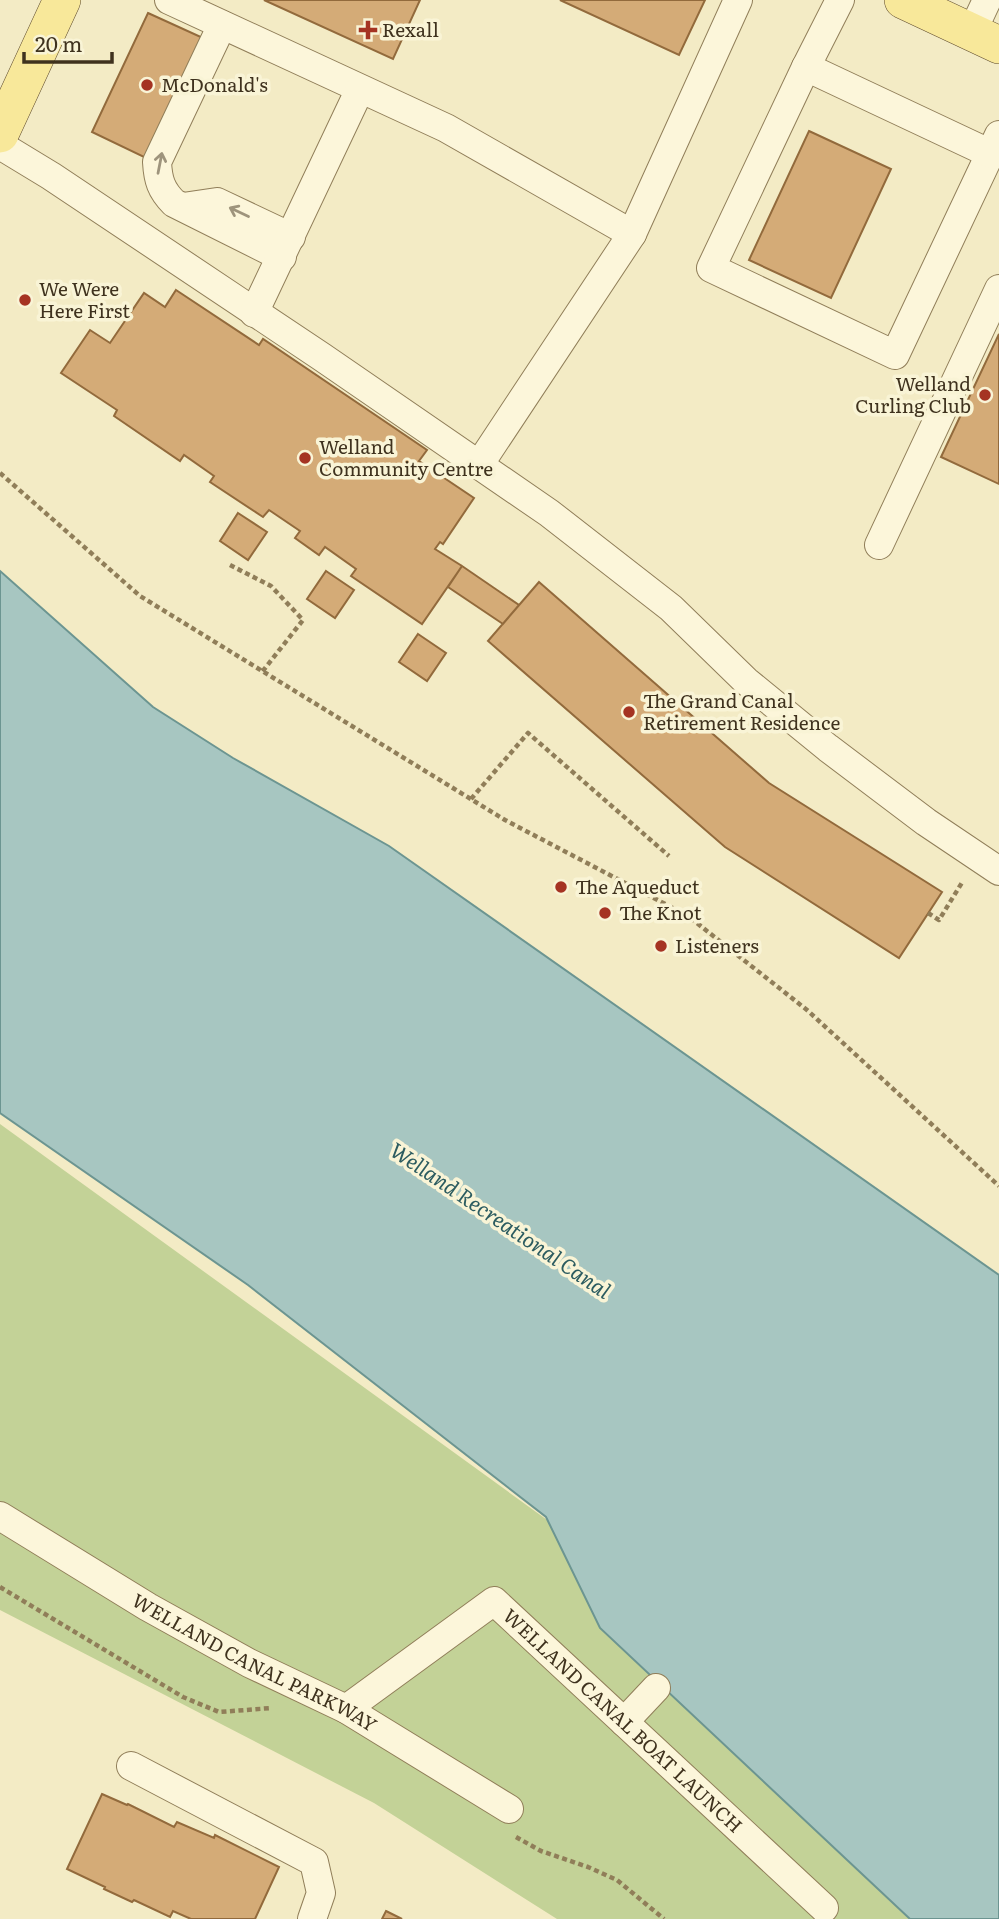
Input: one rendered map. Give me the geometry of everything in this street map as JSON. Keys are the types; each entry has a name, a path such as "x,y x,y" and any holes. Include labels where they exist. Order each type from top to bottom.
{"main road":[{"path":"0,134 62,0"},
{"path":"903,0 986,26"}],"street":[{"path":"169,0 446,128 632,234"},
{"path":"479,465 632,234 738,0"},
{"path":"806,67 995,144 895,355 711,268 806,67 840,0"},
{"path":"222,25 158,162 158,179 164,192 174,203 183,207 217,202 287,247"},
{"path":"254,313 360,89"},
{"path":"0,145 51,176 549,513 671,608 746,681 828,748 926,822 989,864"},
{"path":"879,545 999,289"},
{"name":"WELLAND CANAL PARKWAY","path":"0,1516 148,1607 249,1664 346,1709 509,1821"},
{"name":"WELLAND CANAL BOAT LAUNCH","path":"346,1709 494,1601 824,1908"},
{"path":"624,1722 656,1688"},
{"path":"131,1766 314,1862 321,1893 312,1919"}],"path":[{"path":"0,473 139,596 505,820 688,916 807,1010 999,1186"},
{"path":"230,565 271,586 303,620 262,671"},
{"path":"471,799 528,733 669,856"},
{"path":"928,914 939,920 989,864"},
{"path":"0,1587 183,1697 219,1712 275,1707"},
{"path":"509,1821 541,1851 589,1867 617,1880 664,1919"}],"green space":[{"path":"0,1124 999,1847 999,1919 557,1919 374,1803 0,1610"}],"water":[{"name":"Welland Recreational Canal","path":"0,571 153,707 233,758 389,846 999,1275 999,1919 910,1919 600,1628 546,1517 248,1285 0,1113"}],"building":[{"name":"Rexall","path":"264,0 420,0 393,59"},
{"path":"560,0 705,0 679,55"},
{"name":"McDonald's","path":"148,13 203,38 146,158 92,132"},
{"path":"809,131 891,169 831,298 749,260"},
{"name":"Welland Community Centre","path":"176,290 259,345 263,339 427,450 419,461 474,498 443,544 440,542 435,549 462,566 422,624 351,576 356,569 325,547 319,555 295,538 300,531 269,510 263,517 210,482 214,476 184,455 180,461 114,416 117,410 61,373 90,330 110,343 144,293 165,307"},
{"name":"Welland Curling Club","path":"999,334 999,484 941,457"},
{"path":"238,513 267,532 248,560 220,541"},
{"path":"462,566 519,605 503,624 448,587"},
{"path":"326,571 354,590 335,618 307,599"},
{"name":"The Grand Canal Retirement Residence","path":"539,582 769,783 942,892 899,958 725,847 488,641"},
{"path":"418,634 446,653 427,681 399,662"},
{"path":"102,1794 174,1827 177,1822 214,1838 215,1835 279,1867 255,1919 191,1919 173,1911 170,1917 104,1889 105,1887 67,1869"},
{"path":"386,1911 402,1919 382,1919"}],"place":[{"name":"Rexall","path":"368,30"},
{"name":"McDonald's","path":"147,85"},
{"name":"We Were Here First","path":"25,300"},
{"name":"Welland Curling Club","path":"985,395"},
{"name":"Welland Community Centre","path":"305,458"},
{"name":"The Grand Canal Retirement Residence","path":"629,712"},
{"name":"The Aqueduct","path":"561,887"},
{"name":"The Knot","path":"605,913"},
{"name":"Listeners","path":"661,946"}]}
